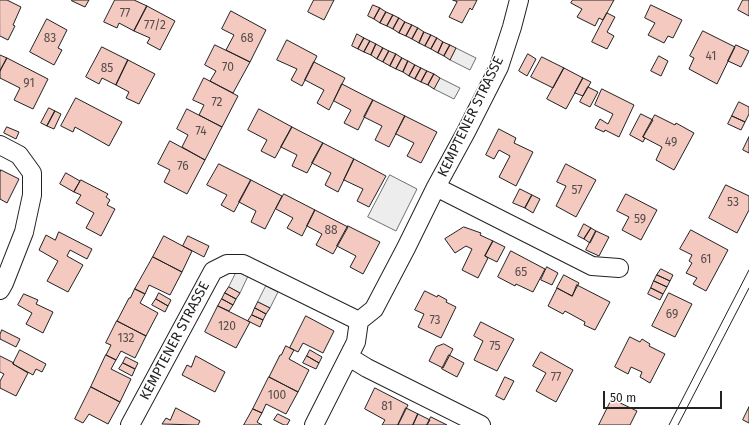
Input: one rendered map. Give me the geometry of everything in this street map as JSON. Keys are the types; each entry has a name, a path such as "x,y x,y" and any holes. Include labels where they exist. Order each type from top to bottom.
{"street":[{"name":"KEMPTENER STRASSE","path":"130,425 213,271 227,264 243,264 359,321 374,309 498,67 512,27 519,0"},
{"path":"0,145 20,155 32,173 32,195 24,232 0,290"},
{"name":"KEMPTENER STRASSE","path":"436,187 592,266 618,268"},
{"path":"314,425 356,342 359,321"},
{"path":"349,357 367,368 481,425"}],"shaded area":[{"path":"456,48 476,58 470,70 450,60"},
{"path":"440,78 460,88 454,99 434,89"},
{"path":"390,175 417,189 396,231 368,217"},
{"path":"237,271 248,276 240,293 229,287"},
{"path":"266,286 278,292 270,308 258,302"}],"building":[{"path":"0,0 7,0 21,7 13,25 15,26 8,40 0,36"},
{"path":"72,0 89,0 85,7"},
{"path":"115,0 134,0 147,6 134,31 119,23 117,28 104,22"},
{"path":"314,0 334,0 324,20 308,12"},
{"path":"453,0 477,0 472,10 470,8 462,23 449,17 457,2"},
{"path":"573,0 614,0 603,20 599,18 595,26 577,17 582,9 571,3"},
{"path":"743,0 749,0 749,16 738,10"},
{"path":"373,5 380,8 374,19 368,16"},
{"path":"651,5 682,20 673,38 668,36 664,43 648,35 655,23 645,18"},
{"path":"147,6 175,21 160,50 147,43 150,38 134,31"},
{"path":"380,8 386,12 380,23 374,19"},
{"path":"231,11 266,30 250,62 226,50 234,35 222,29"},
{"path":"386,12 393,15 387,26 380,23"},
{"path":"607,13 615,17 607,32 614,36 607,49 592,42"},
{"path":"393,15 399,18 393,29 387,26"},
{"path":"399,18 405,22 399,33 393,29"},
{"path":"47,19 67,30 58,48 62,50 54,65 30,52"},
{"path":"405,22 412,25 406,36 399,33"},
{"path":"412,25 418,28 412,39 406,36"},
{"path":"418,28 424,32 419,43 412,39"},
{"path":"703,31 735,47 717,84 689,69 694,58 690,56"},
{"path":"424,32 431,35 425,46 419,43"},
{"path":"357,34 364,38 358,49 352,46"},
{"path":"431,35 437,38 431,49 425,46"},
{"path":"364,38 370,41 364,52 358,49"},
{"path":"437,38 443,42 438,53 431,49"},
{"path":"287,40 317,56 302,86 291,80 297,69 277,60"},
{"path":"370,41 376,44 371,55 364,52"},
{"path":"443,42 450,45 444,56 438,53"},
{"path":"376,44 383,48 377,59 371,55"},
{"path":"215,45 250,62 233,93 210,81 216,71 205,65"},
{"path":"450,45 456,48 450,60 444,56"},
{"path":"736,45 749,51 741,67 728,61"},
{"path":"102,47 128,60 116,85 102,78 99,84 86,77"},
{"path":"383,48 389,51 383,62 377,59"},
{"path":"389,51 396,54 390,66 383,62"},
{"path":"396,54 402,58 396,69 390,66"},
{"path":"528,54 536,59 527,76 519,71"},
{"path":"0,55 7,58 0,71"},
{"path":"659,56 668,61 661,76 651,71"},
{"path":"542,57 564,68 553,88 531,77"},
{"path":"7,58 48,79 33,109 14,100 20,88 0,78 0,71"},
{"path":"402,58 408,61 403,72 396,69"},
{"path":"128,60 155,74 139,104 126,98 129,92 116,85"},
{"path":"408,61 415,65 409,76 403,72"},
{"path":"314,62 345,78 329,110 317,103 324,90 305,80"},
{"path":"415,65 421,68 415,79 409,76"},
{"path":"421,68 427,71 421,82 415,79"},
{"path":"564,68 583,78 566,109 547,99"},
{"path":"427,71 434,74 428,85 421,82"},
{"path":"434,74 440,78 434,89 428,85"},
{"path":"204,78 238,96 222,127 199,115 204,105 193,100"},
{"path":"583,78 591,82 583,96 575,93"},
{"path":"342,84 373,100 358,130 344,123 351,110 334,101"},
{"path":"588,87 598,92 590,107 580,102"},
{"path":"602,89 634,105 619,137 605,130 604,132 595,128 600,119 608,124 613,114 595,105"},
{"path":"76,98 122,122 109,146 75,127 73,132 61,126"},
{"path":"373,100 405,116 389,147 375,140 382,126 364,117"},
{"path":"739,102 749,107 749,114 745,122 732,116"},
{"path":"49,108 55,111 47,126 41,123"},
{"path":"187,109 222,127 205,160 182,147 188,135 177,129"},
{"path":"259,109 292,127 275,158 261,151 267,140 248,130"},
{"path":"55,111 61,114 54,129 47,126"},
{"path":"641,114 653,120 643,137 645,138 643,142 630,135"},
{"path":"655,115 675,125 676,123 694,133 674,170 656,160 662,147 643,137"},
{"path":"405,116 437,132 421,163 407,156 414,143 396,134"},
{"path":"732,116 745,122 741,130 728,124"},
{"path":"7,127 19,132 16,139 4,133"},
{"path":"292,127 323,143 307,173 292,166 297,155 281,147"},
{"path":"499,129 516,138 514,143 533,152 516,186 499,177 510,156 499,150 494,159 486,155"},
{"path":"749,137 749,153 743,150"},
{"path":"170,141 205,160 187,194 164,182 170,170 158,164"},
{"path":"323,143 354,159 338,192 325,185 331,173 312,163"},
{"path":"354,159 386,176 369,207 357,201 363,189 344,180"},
{"path":"219,164 251,180 234,212 221,205 227,195 207,185"},
{"path":"566,164 596,180 576,217 556,206 566,186 557,182"},
{"path":"1,170 19,179 7,203 0,199"},
{"path":"66,173 80,181 74,192 60,184"},
{"path":"81,180 108,194 106,197 110,200 107,205 115,209 101,236 86,228 94,213 76,203 81,195 74,192"},
{"path":"251,180 282,196 265,229 251,222 256,211 239,202"},
{"path":"726,185 749,196 749,210 737,233 709,218"},
{"path":"520,189 532,195 525,208 513,203"},
{"path":"284,194 315,210 302,236 287,228 293,218 276,209"},
{"path":"626,194 657,210 641,240 622,230 629,217 617,211"},
{"path":"532,195 540,199 533,213 525,208"},
{"path":"315,210 348,227 333,254 316,245 322,234 307,226"},
{"path":"584,224 591,228 584,239 578,236"},
{"path":"348,226 380,242 363,274 350,267 356,256 337,246"},
{"path":"464,227 481,233 480,235 493,241 485,256 488,258 478,278 462,270 472,249 466,246 455,253 445,239"},
{"path":"591,228 596,231 590,243 584,239"},
{"path":"691,230 728,250 706,291 693,284 697,278 686,273 692,263 689,261 692,255 680,249"},
{"path":"596,231 609,237 599,256 586,250"},
{"path":"59,232 92,249 87,259 70,250 67,256 83,265 68,292 47,281 58,261 39,250 46,235 55,240"},
{"path":"164,236 192,251 182,272 153,257"},
{"path":"188,236 209,246 204,257 183,246"},
{"path":"493,241 505,247 497,262 485,256"},
{"path":"511,251 545,269 533,292 516,284 515,286 498,277"},
{"path":"153,257 182,272 170,295 149,285 145,294 135,289"},
{"path":"547,267 558,273 552,285 541,280"},
{"path":"661,269 673,275 670,281 657,275"},
{"path":"564,275 579,283 572,296 557,288"},
{"path":"657,275 670,281 667,287 654,281"},
{"path":"654,281 667,287 663,294 651,288"},
{"path":"577,285 610,302 595,330 584,325 585,322 565,311 563,314 548,306 557,288 572,296"},
{"path":"229,287 240,293 236,299 225,293"},
{"path":"651,288 663,294 660,300 648,294"},
{"path":"135,289 145,294 140,303 158,313 146,336 117,321"},
{"path":"425,291 437,297 438,295 447,300 446,302 456,307 441,338 418,327 424,314 415,310"},
{"path":"159,293 171,300 168,306 156,299"},
{"path":"225,293 236,299 233,305 222,299"},
{"path":"669,293 692,304 675,337 652,326"},
{"path":"24,294 38,300 36,304 53,312 43,333 26,324 32,313 18,305"},
{"path":"156,299 168,306 165,312 152,305"},
{"path":"222,299 233,305 229,311 218,306"},
{"path":"258,302 270,308 266,314 255,308"},
{"path":"218,306 250,322 236,348 205,332"},
{"path":"255,308 266,314 263,320 252,315"},
{"path":"252,315 263,320 260,327 248,321"},
{"path":"306,316 334,331 323,353 303,343 298,352 290,348"},
{"path":"117,321 146,336 135,358 121,351 116,360 106,355 111,345 106,343"},
{"path":"481,322 514,339 497,371 474,360 483,341 474,336"},
{"path":"2,330 20,339 16,347 0,339"},
{"path":"630,337 640,342 642,339 650,344 649,346 665,354 650,383 640,377 642,372 631,367 628,374 615,367"},
{"path":"444,344 453,349 443,368 429,361 436,347"},
{"path":"286,346 294,350 289,359 309,370 298,392 269,377"},
{"path":"20,350 46,364 42,372 36,369 33,375 13,364"},
{"path":"310,350 322,357 319,363 307,356"},
{"path":"541,352 573,370 556,402 536,391 546,373 533,366"},
{"path":"106,355 116,360 111,369 131,379 120,402 91,387"},
{"path":"449,355 464,363 457,377 442,369"},
{"path":"0,356 14,363 13,364 28,373 16,396 0,388 0,381 4,374 0,372"},
{"path":"196,356 225,372 215,392 182,375 187,365 191,367"},
{"path":"307,356 319,363 316,369 303,363"},
{"path":"126,357 138,363 135,369 123,363"},
{"path":"123,363 135,369 132,376 119,369"},
{"path":"269,377 298,392 286,414 266,404 262,413 253,409"},
{"path":"505,377 514,381 504,400 496,396"},
{"path":"91,387 120,402 108,424 89,414 83,423 75,419"},
{"path":"375,388 408,405 398,425 382,425 385,420 365,409"},
{"path":"612,399 637,411 630,425 599,425"},
{"path":"749,407 749,423 743,420"},
{"path":"176,408 200,421 198,425 162,424 166,418 170,420"},
{"path":"406,408 418,414 413,425 398,425"},
{"path":"253,409 262,413 257,422 262,425 244,425"},
{"path":"278,414 290,420 287,425 274,420"},
{"path":"418,414 430,420 427,425 413,425"},
{"path":"431,417 447,425 427,425"}],"tram line":[{"path":"669,425 749,270"},
{"path":"678,425 749,288"}]}
